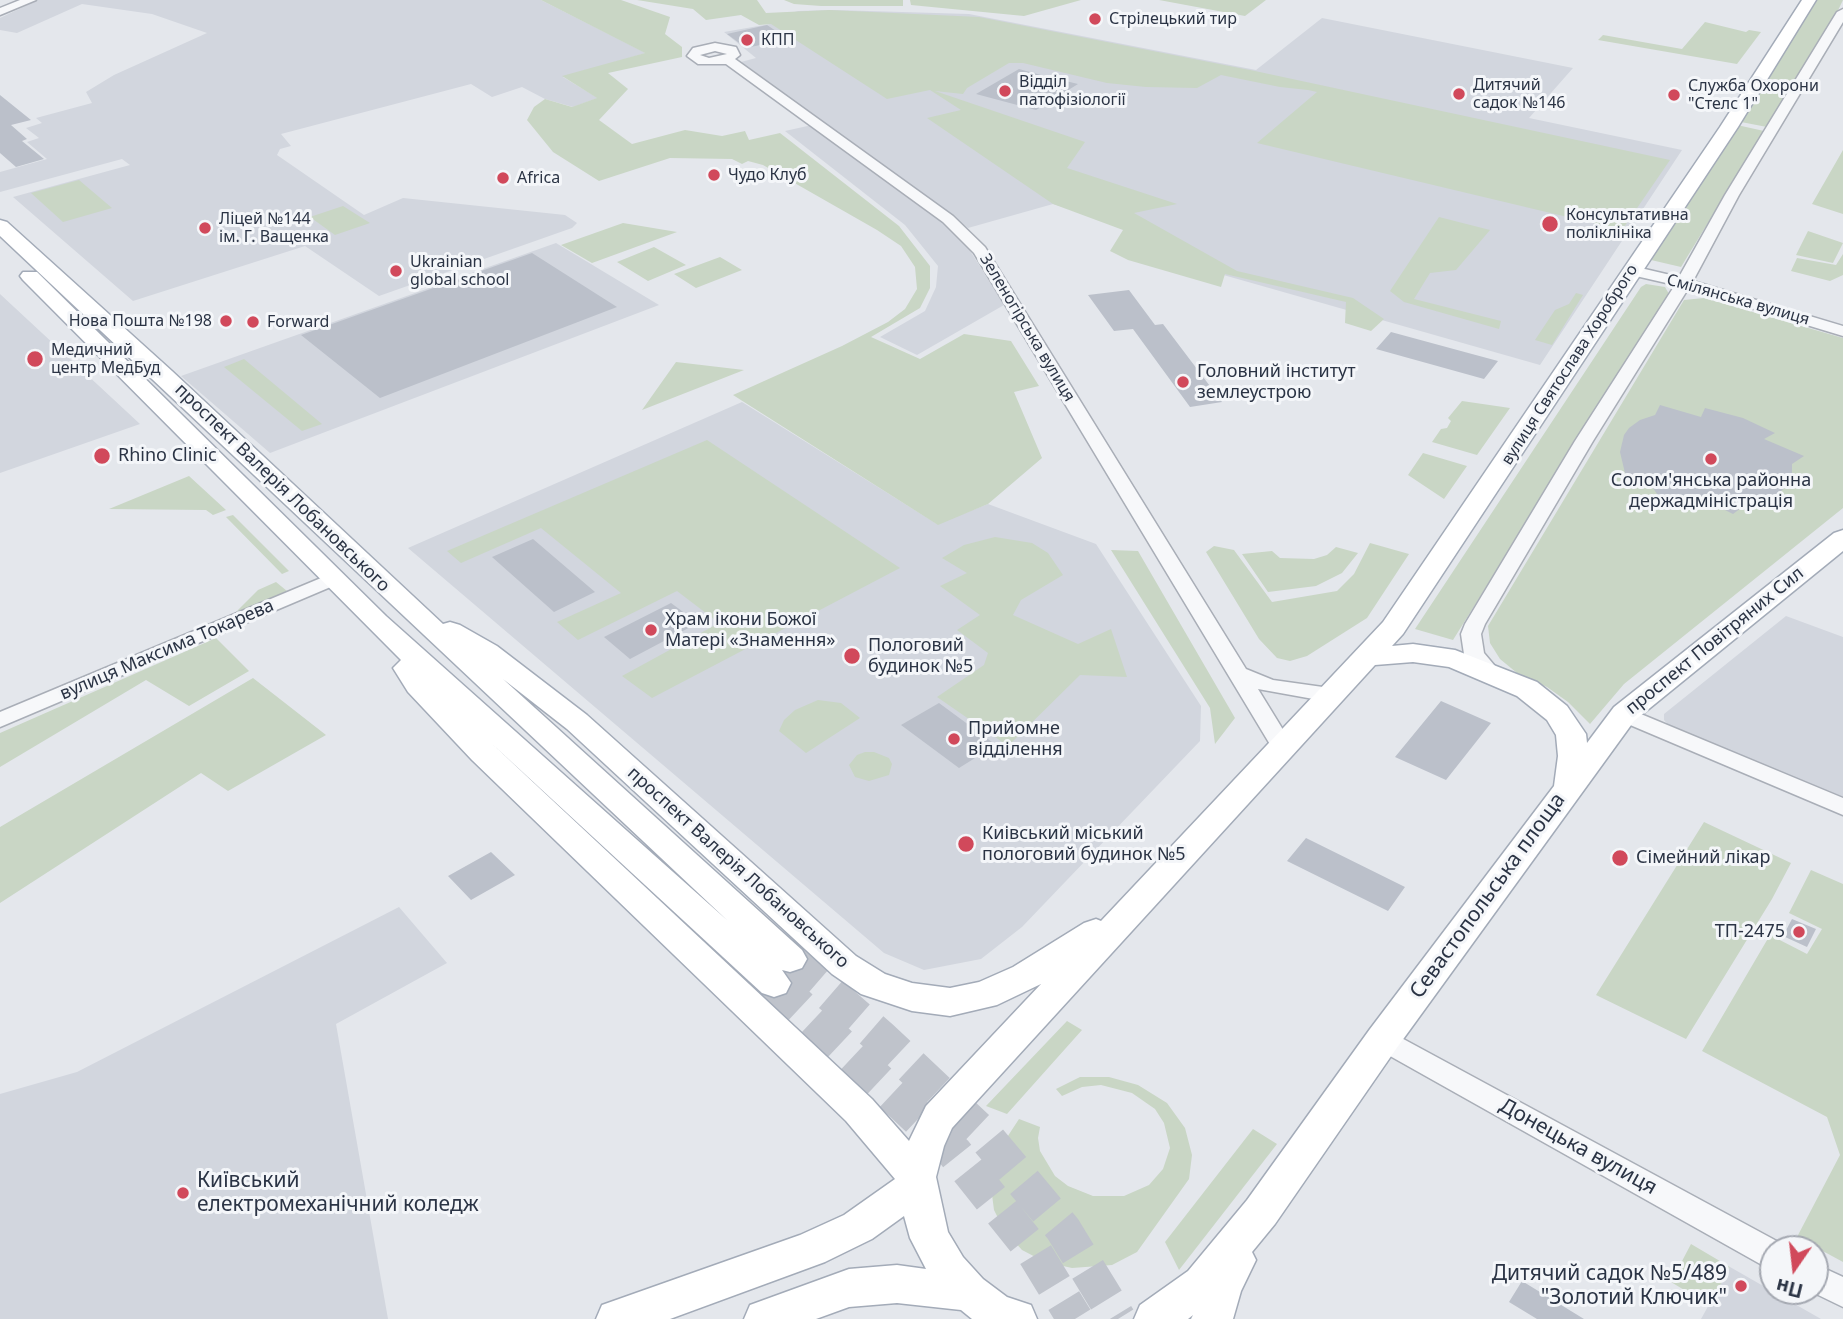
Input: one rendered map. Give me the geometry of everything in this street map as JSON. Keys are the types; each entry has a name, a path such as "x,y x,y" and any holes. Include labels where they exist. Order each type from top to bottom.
{"main road":[{"name":"вулиця Святослава Хороброго","path":"1370,656 1393,628 1445,552 1769,66 1809,0"},
{"name":"проспект Валерія Лобановського","path":"0,226 155,366 409,608 782,971 376,622 0,246"},
{"name":"проспект Повітряних Сил","path":"1569,785 1624,714 1843,538"},
{"name":"проспект Валерія Лобановського","path":"409,608 486,652 577,722 844,965 873,984 912,997 950,1002 985,995 1025,977 1131,910"},
{"name":"проспект Валерія Лобановського","path":"376,622 418,685 483,752 859,1110 917,1181"},
{"name":"Севастопольська площа","path":"1155,1319 1202,1284 1261,1212 1569,785 1573,756 1571,734 1557,713 1527,689 1455,659 1413,653 1370,656"},
{"path":"995,1310 950,1270 930,1238 917,1181 925,1146 939,1117 1282,746 1370,656"},
{"path":"617,1319 811,1249 858,1227 917,1181"},
{"path":"1212,1319 1222,1287 1261,1212"},
{"path":"765,1319 849,1288 897,1284 995,1310"}],"street":[{"path":"0,12 30,0"},
{"path":"1489,672 1474,654 1471,634 1475,624 1584,441 1684,283 1732,195 1843,12"},
{"name":"Зеленогірська вулиця","path":"729,60 968,236 1241,675 1282,746"},
{"name":"Смілянська вулиця","path":"1632,271 1684,283 1843,331"},
{"name":"вулиця Максима Токарева","path":"0,720 333,579"},
{"path":"1241,675 1270,686 1330,695"},
{"path":"1624,714 1843,807"},
{"name":"Донецька вулиця","path":"1384,1039 1759,1247"}],"shaded area":[{"path":"38,0 541,0 646,53 563,77 598,98 573,107 545,99 522,87 492,97 471,84 281,134 291,146 280,149 277,155 364,215 403,198 565,215 577,223 572,228 379,296 305,246 133,301 13,197 130,165 122,159 0,192 0,172 47,159 27,142 39,138 26,128 42,123 36,118 92,103 86,92 114,75 207,33 152,14 82,4 17,33 0,30 0,18"},
{"path":"798,11 969,14 1256,70 1322,18 1573,68 1529,118 1682,150 1540,365 1132,249 1133,228 1053,204 968,228 741,62 756,58 724,32 770,24 769,20"},
{"path":"812,125 937,217 964,241 1004,305 917,355 880,337 925,311 936,287 938,266 905,225 785,131"},
{"path":"556,243 659,305 270,453 181,376"},
{"name":"Медичний центр МедБуд","path":"0,294 140,424 0,473"},
{"name":"Пологовий будинок №5","path":"742,402 937,524 988,504 1096,544 1201,706 1200,741 1022,927 981,959 924,970 884,953 408,548"},
{"path":"1786,616 1843,637 1843,799 1670,727 1664,720 1664,714"},
{"name":"Київський електромеханічний коледж","path":"399,907 447,963 336,1024 388,1319 0,1319 0,1094 77,1072"},
{"name":"Дитячий садок №5/489 \"Золотий Ключик\"","path":"1730,1267 1759,1284 1759,1305 1796,1305 1821,1319 1701,1319"}],"green space":[{"path":"541,0 621,0 670,17 665,34 682,47 682,57 608,73 628,89 599,120 632,144 685,130 722,136 745,131 749,140 780,133 899,226 930,266 930,288 920,308 871,337 920,359 964,334 1011,341 1039,386 1014,392 1042,458 988,504 938,525 733,395 842,346 888,322 905,309 917,289 915,267 901,246 763,165 748,161 742,164 732,159 670,158 599,181 553,152 527,120 534,107 545,99 572,107 597,98 562,76 645,53"},
{"path":"637,0 757,0 766,13 829,10 979,17 1255,71 1670,160 1622,230 1257,143 1317,92 1308,90 1221,75 1197,88 1146,87 1107,83 1023,63 1009,63 967,88 963,94 935,91 1085,142 1067,168 1177,204 1134,213 1237,271 1353,298 1384,319 1371,331 1345,323 1346,302 1225,274 1221,287 1128,260 1110,251 1123,230 1053,204 927,118 961,110 930,90 887,99 771,24 759,25 741,15 706,20 693,9"},
{"path":"784,0 903,0 903,6 821,6 794,4"},
{"path":"910,0 1081,0 1024,16 911,5"},
{"path":"1159,0 1266,0 1245,16"},
{"path":"1816,0 1843,0 1829,29 1767,127 1741,122"},
{"path":"1705,22 1746,32 1761,32 1737,64 1598,40 1603,35 1682,49"},
{"path":"1737,125 1764,131 1681,267 1651,260"},
{"path":"1843,150 1843,214 1812,204"},
{"path":"79,180 112,208 63,222 31,193"},
{"path":"343,206 370,223 335,235 310,217"},
{"path":"1439,217 1490,230 1456,270 1430,273 1414,299 1501,321 1499,329 1404,302 1390,291"},
{"path":"623,223 677,232 592,263 561,245"},
{"path":"1808,231 1843,243 1833,263 1796,255"},
{"path":"654,247 686,265 648,281 617,262"},
{"path":"1843,254 1843,275 1830,281 1791,271 1797,258 1836,265"},
{"path":"720,257 742,270 696,288 674,274"},
{"path":"1646,284 1665,287 1669,294 1453,640 1415,629 1641,287"},
{"path":"1576,293 1583,295 1552,345 1535,340 1555,310 1569,304"},
{"path":"1704,298 1843,338 1843,508 1624,684 1590,724 1568,702 1547,687 1517,673 1500,659 1490,643 1488,626 1684,300"},
{"path":"244,359 322,424 302,431 224,367"},
{"path":"676,362 744,370 642,410"},
{"path":"1462,401 1510,408 1477,455 1432,442 1441,429 1447,428 1451,421 1448,418"},
{"path":"707,440 900,568 652,698 622,676 719,623 677,591 578,640 557,622 621,593 541,528 461,563 447,551"},
{"path":"1423,453 1467,466 1444,499 1408,475"},
{"path":"189,476 226,510 213,515 206,510 109,509"},
{"path":"233,515 289,571 282,574 226,517"},
{"path":"995,537 1032,543 1048,553 1063,575 1021,600 1013,615 1078,644 1111,629 1127,677 1080,675 1008,746 937,697 984,665 988,653 957,630 980,615 940,586 967,573 942,558 964,545"},
{"path":"1370,543 1409,554 1367,618 1307,656 1290,661 1277,658 1259,639 1206,552 1214,546 1234,550 1272,602 1337,591 1354,574"},
{"path":"1336,547 1358,553 1342,573 1316,586 1268,592 1242,554 1272,551 1280,558 1314,559 1327,555"},
{"path":"1111,550 1138,551 1235,718 1215,744 1210,708"},
{"path":"276,582 287,591 234,614 258,590"},
{"path":"216,638 249,671 189,706 146,680 0,767 0,733"},
{"path":"253,678 326,735 228,791 201,773 0,903 0,827"},
{"path":"818,700 841,703 860,718 806,753 779,731 784,720 795,710"},
{"path":"874,752 889,758 892,764 889,775 869,781 855,777 849,765 857,755"},
{"path":"1704,822 1791,863 1772,899 1686,1039 1596,995"},
{"path":"1811,870 1843,884 1843,1262 1829,1254 1829,1235 1798,1235 1840,1155 1827,1117 1702,1051 1770,935 1807,954 1822,929 1789,913"},
{"path":"1067,1021 1082,1030 1007,1114 986,1106"},
{"path":"1080,1077 1109,1077 1138,1085 1167,1103 1185,1128 1192,1155 1189,1179 1137,1252 1112,1265 1072,1268 1045,1262 1022,1250 1004,1230 994,1210 991,1187 994,1167 1002,1145 1019,1119 1040,1127 1040,1151 1055,1176 1068,1186 1093,1196 1124,1196 1149,1185 1163,1169 1170,1148 1164,1123 1155,1109 1132,1093 1101,1085 1082,1087 1062,1096 1056,1089"},
{"path":"1253,1129 1277,1144 1179,1270 1165,1242"},
{"path":"1691,1244 1730,1267 1709,1305 1671,1282"}],"building":[{"path":"767,25 788,39 746,48 727,34"},
{"name":"Відділ патофізіології","path":"1019,69 1078,84 1036,110 976,94"},
{"path":"0,95 31,120 11,125 27,139 22,141 44,159 16,167 0,153"},
{"path":"532,253 617,307 380,398 301,335"},
{"path":"1129,290 1155,325 1163,324 1222,402 1190,407 1133,329 1114,331 1088,295"},
{"path":"1391,332 1498,361 1484,379 1376,349"},
{"name":"Солом'янська районна держадміністрація","path":"1660,405 1701,417 1705,408 1743,418 1775,433 1764,439 1804,456 1792,464 1789,484 1780,492 1768,499 1745,505 1733,514 1715,505 1691,499 1670,500 1657,494 1651,485 1625,473 1620,452 1624,435 1629,428 1640,420 1655,415"},
{"path":"533,539 595,592 554,612 492,557"},
{"name":"Храм ікони Божої Матері «Знамення»","path":"671,603 698,623 630,659 604,637"},
{"path":"1441,701 1491,723 1446,780 1395,757"},
{"name":"Прийомне відділення","path":"939,703 996,745 959,768 901,725"},
{"path":"1306,838 1405,887 1388,911 1287,861"},
{"path":"491,852 515,875 471,900 448,876"},
{"name":"ТП-2475","path":"1792,919 1816,929 1807,947 1783,936"},
{"path":"1522,1281 1584,1319 1537,1319 1509,1302"}],"tunnel":[{"path":"790,959 881,1038 985,1136 1063,1229 1118,1319"},
{"path":"774,983 954,1152 1034,1252 1075,1319"}],"place":[{"name":"Стрілецький тир","path":"1095,19"},
{"name":"КПП","path":"747,40"},
{"name":"Відділ патофізіології","path":"1005,91"},
{"name":"Дитячий садок №146","path":"1459,94"},
{"name":"Служба Охорони \"Стелс 1\"","path":"1674,95"},
{"name":"Чудо Клуб","path":"714,175"},
{"name":"Africa","path":"503,178"},
{"name":"Консультативна поліклініка","path":"1550,224"},
{"name":"Ліцей №144 ім. Г. Ващенка","path":"205,228"},
{"name":"Ukrainian global school","path":"396,271"},
{"name":"Нова Пошта №198","path":"226,321"},
{"name":"Forward","path":"253,322"},
{"name":"Медичний центр МедБуд","path":"35,359"},
{"name":"Головний інститут землеустрою","path":"1183,382"},
{"name":"Rhino Clinic","path":"102,456"},
{"name":"Солом'янська районна держадміністрація","path":"1711,459"},
{"name":"Храм ікони Божої Матері «Знамення»","path":"651,630"},
{"name":"Пологовий будинок №5","path":"852,656"},
{"name":"Прийомне відділення","path":"954,739"},
{"name":"Киівський міський пологовий будинок №5","path":"966,844"},
{"name":"Сімейний лікар","path":"1620,858"},
{"name":"ТП-2475","path":"1799,932"},
{"name":"Київський електромеханічний коледж","path":"183,1193"},
{"name":"Дитячий садок №5/489 \"Золотий Ключик\"","path":"1741,1286"}]}
